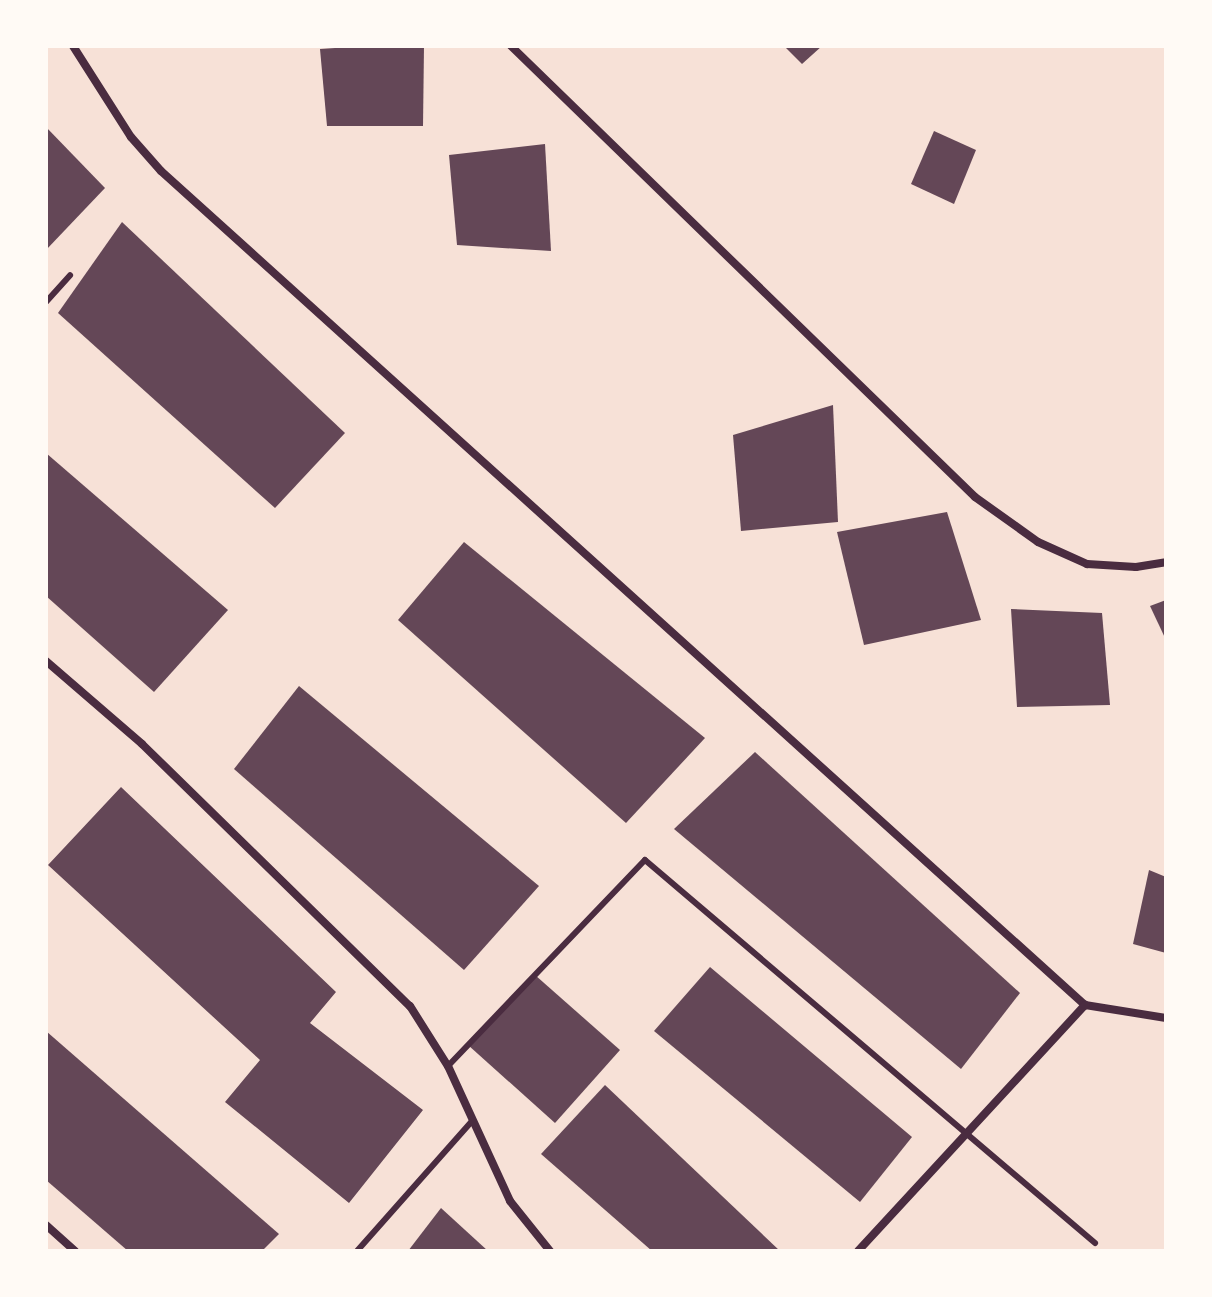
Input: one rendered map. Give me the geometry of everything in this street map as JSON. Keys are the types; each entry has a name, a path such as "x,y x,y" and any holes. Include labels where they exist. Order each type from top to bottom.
{"street":[{"path":"73,46 131,137 161,171 1085,1005 1166,1018"},
{"path":"511,46 975,497 1038,542 1087,564 1136,567 1166,562"},
{"path":"46,661 142,744 410,1006 448,1066 510,1201 550,1251"},
{"path":"858,1251 1085,1005"},
{"path":"46,1225 75,1251"}],"lane":[{"path":"46,302 70,275"},
{"path":"448,1066 645,860 1095,1243"},
{"path":"357,1251 472,1121"}],"building":[{"path":"424,46 423,126 327,126 320,49"},
{"path":"784,46 822,46 802,64"},
{"path":"46,127 105,188 46,250"},
{"path":"934,131 976,150 954,204 911,184"},
{"path":"545,144 551,251 457,245 449,155"},
{"path":"122,222 345,433 275,508 58,313"},
{"path":"833,405 838,522 741,531 733,435"},
{"path":"46,453 228,610 154,692 46,596"},
{"path":"947,512 981,620 864,645 837,532"},
{"path":"464,542 705,738 626,823 398,620"},
{"path":"1166,600 1166,640 1150,606"},
{"path":"1011,609 1102,613 1110,705 1017,707"},
{"path":"299,686 539,886 464,970 234,769"},
{"path":"755,752 1020,993 961,1069 674,829"},
{"path":"121,787 336,992 310,1023 423,1110 349,1203 225,1102 260,1060 48,865"},
{"path":"1149,870 1166,877 1166,953 1133,944"},
{"path":"710,967 912,1137 860,1202 654,1031"},
{"path":"535,975 620,1050 555,1123 468,1045"},
{"path":"46,1031 279,1234 262,1251 128,1251 46,1180"},
{"path":"605,1085 780,1251 652,1251 541,1154"},
{"path":"441,1208 488,1251 408,1251"}]}
